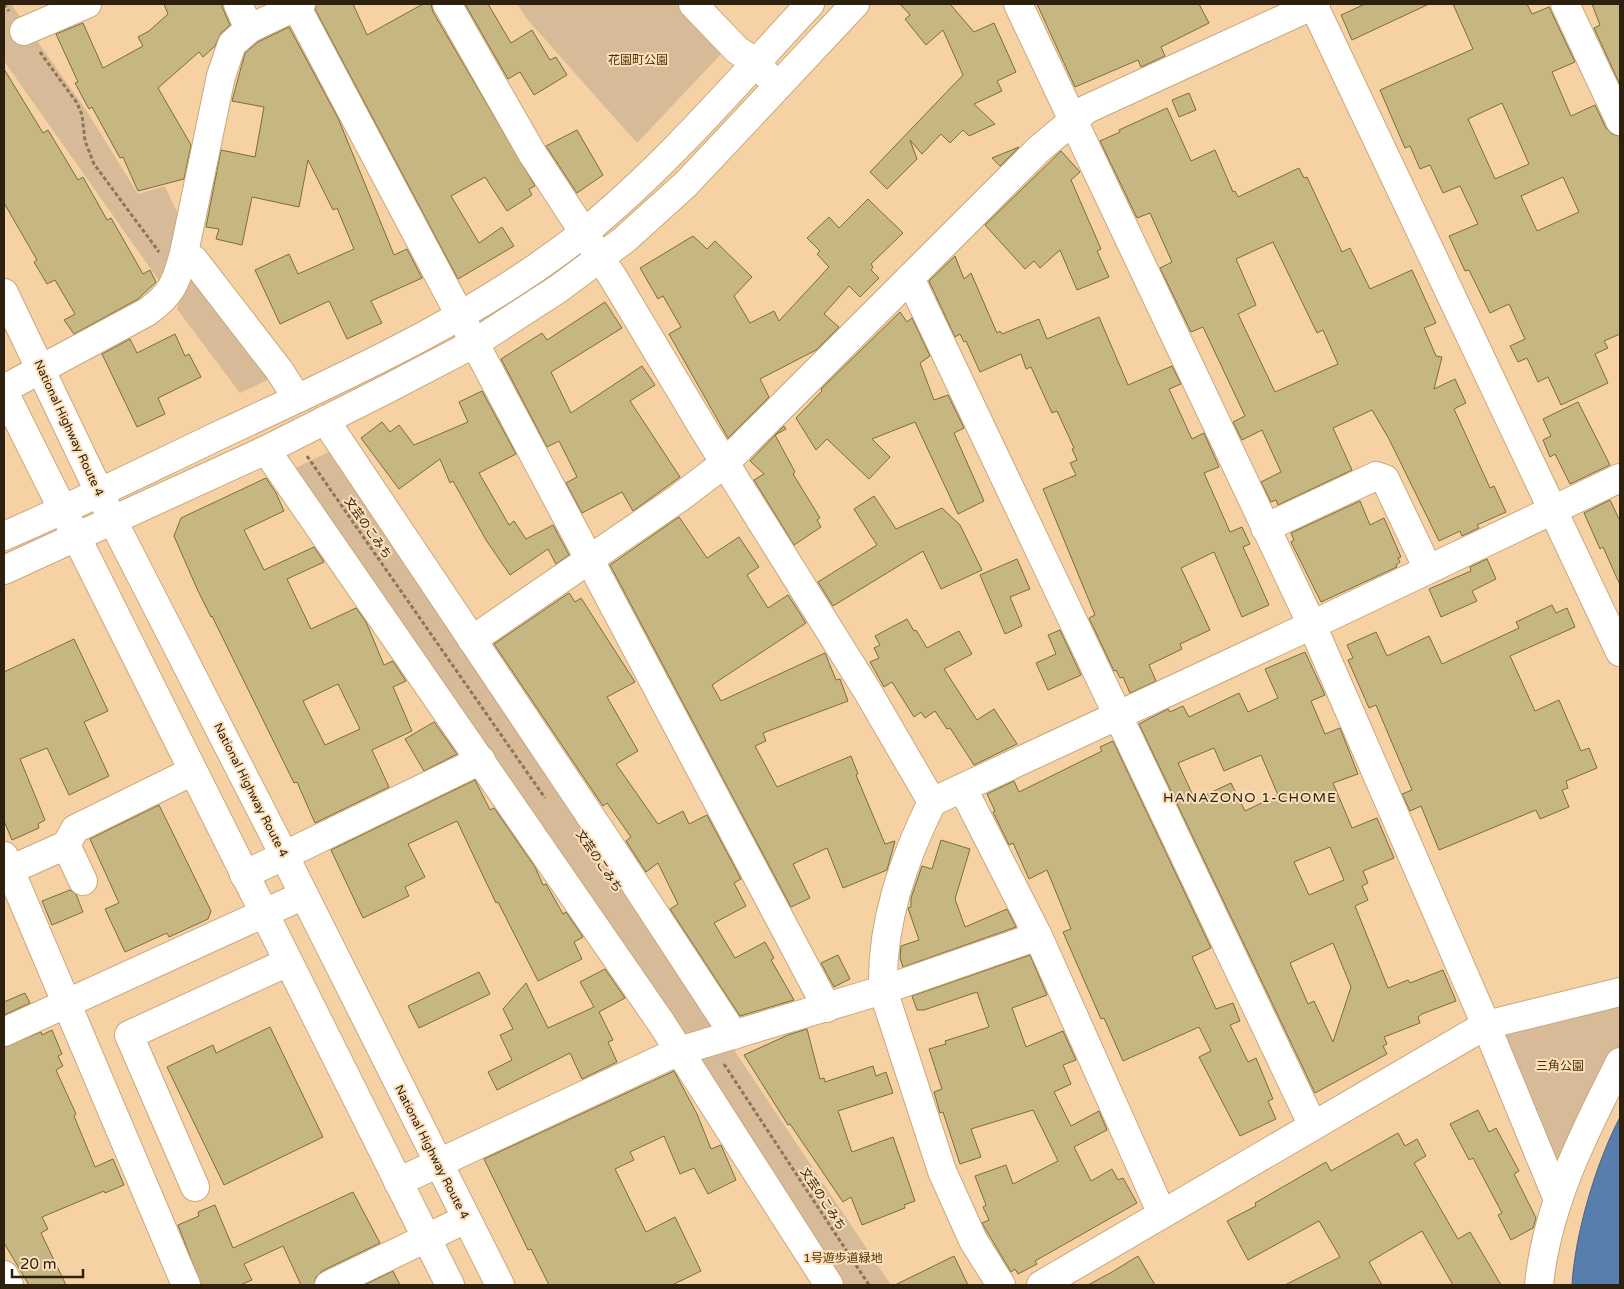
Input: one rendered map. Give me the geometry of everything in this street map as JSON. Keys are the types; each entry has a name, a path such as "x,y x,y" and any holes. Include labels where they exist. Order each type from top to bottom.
{"main road":[{"path":"24,31 87,4"},
{"path":"238,4 249,29"},
{"path":"447,4 532,153 601,258 725,463 868,692 932,802"},
{"path":"693,4 737,50 755,62 778,86"},
{"path":"4,536 63,510 297,398 459,316 543,262 615,206 671,152 810,4"},
{"path":"4,570 266,450 475,343 601,258 686,184 855,4"},
{"path":"1018,4 1312,625 1486,1026 1558,1200"},
{"path":"472,640 679,498 725,463 1039,149 1073,118 1087,109 1314,4 1620,652"},
{"path":"1564,4 1620,121"},
{"path":"450,1285 76,538 4,390 147,312 166,297 180,265 226,58 232,44 249,29 298,5 459,316 827,1008"},
{"path":"180,265 194,260 279,370 297,398"},
{"path":"910,278 1314,1126"},
{"name":"National Highway Route 4","path":"4,293 113,521 284,855 437,1163 500,1285"},
{"path":"324,420 528,723 722,1038"},
{"path":"266,450 481,760 679,1051 829,1285"},
{"path":"1265,528 1376,476 1385,479 1428,569"},
{"path":"1001,1285 973,1240 945,1180 883,990 884,946 894,899 914,838 932,802 964,789 1620,478"},
{"path":"244,875 481,760"},
{"path":"186,1285 65,1004 7,863 66,845 75,829 193,771"},
{"path":"964,789 1038,936 1162,1214"},
{"path":"66,845 83,881"},
{"path":"4,1032 304,895"},
{"path":"398,1182 679,1051 827,1008 1038,936"},
{"path":"194,1187 129,1035 288,962"},
{"path":"1041,1285 1486,1026 1620,992"},
{"path":"1539,1285 1548,1236 1558,1200 1582,1137 1620,1062"},
{"path":"330,1285 466,1219"},
{"path":"4,1275 9,1285"}],"path":[{"path":"4,4 77,103 82,115 85,141 94,164 180,265"},
{"name":"文芸のこみち","path":"306,453 551,807"},
{"path":"481,760 528,723"},
{"name":"文芸のこみち","path":"722,1038 869,1285"}],"green space":[{"path":"4,4 11,4 86,110 138,194 165,186 182,223 160,282 4,61"},
{"name":"花園町公園","path":"517,4 679,4 703,29 722,53 637,143 527,19"},
{"path":"191,268 278,375 240,393 177,309"},
{"name":"1号遊歩道緑地","path":"333,450 891,1285 832,1285 289,471"},
{"name":"三角公園","path":"1620,1007 1620,1048 1557,1167 1503,1037 1506,1034"}],"water":[{"path":"1620,1117 1620,1285 1572,1285 1577,1243 1588,1199 1603,1155"}],"building":[{"path":"164,4 221,4 230,25 221,33 215,46 203,57 199,52 158,88 191,145 184,179 138,191 123,157 120,158 92,107 89,109 75,83 78,82 56,34 83,23 103,68 143,46 138,37 149,31 168,14"},
{"path":"316,4 353,4 367,35 423,4 431,4 433,12 535,186 529,189 532,195 507,211 485,177 451,196 479,243 502,227 514,246 458,279 315,9"},
{"path":"465,4 488,4 511,43 532,30 550,60 556,57 567,75 534,95 520,72 508,79"},
{"path":"900,4 950,4 974,32 994,23 1016,72 997,81 1002,91 974,104 995,124 969,136 963,130 950,143 941,134 922,154 910,140 917,159 887,189 870,172 963,75 943,30 926,45 905,19 910,15"},
{"path":"1037,4 1199,4 1209,23 1161,47 1165,56 1141,67 1138,60 1075,87"},
{"path":"1365,4 1429,4 1352,40 1341,15"},
{"path":"1453,4 1527,4 1532,14 1549,7 1575,62 1552,72 1571,116 1595,105 1606,128 1612,134 1620,136 1620,334 1604,341 1608,348 1595,354 1608,383 1561,405 1548,377 1538,382 1527,358 1518,362 1510,346 1525,339 1509,304 1490,313 1469,270 1465,271 1449,236 1478,224 1460,186 1443,193 1430,165 1420,169 1410,146 1405,148 1380,90 1473,49","holes":["1502,103 1529,164 1495,179 1468,119","1563,177 1579,212 1537,231 1521,196"]},
{"path":"1592,4 1620,4 1620,85 1594,28 1600,25"},
{"path":"289,27 338,118 394,255 407,249 422,278 371,301 382,323 347,339 329,301 280,324 255,270 289,254 298,274 354,249 337,208 333,210 308,160 299,207 252,197 242,245 216,239 219,229 206,227 221,150 255,157 264,107 232,101 245,53 258,42"},
{"path":"4,69 43,133 48,130 78,180 83,177 107,220 111,218 143,274 150,270 156,282 138,299 74,334 64,320 75,314 55,280 47,284 34,262 37,260 4,203"},
{"path":"1189,93 1196,110 1179,117 1172,100"},
{"path":"1167,108 1191,161 1215,150 1233,192 1235,191 1238,197 1299,168 1304,178 1307,177 1342,252 1350,248 1370,289 1412,270 1436,323 1424,328 1436,356 1442,357 1434,389 1455,379 1466,403 1454,409 1490,488 1494,486 1506,512 1477,525 1479,528 1462,536 1460,531 1439,541 1389,439 1372,410 1333,428 1352,470 1278,505 1276,500 1271,502 1261,482 1281,472 1262,430 1242,440 1233,422 1245,416 1203,327 1191,332 1160,268 1172,262 1150,213 1137,218 1100,141 1120,132 1119,130","holes":["1273,242 1317,333 1323,330 1338,364 1275,392 1238,314 1256,305 1236,259"]},
{"path":"577,130 603,175 577,193 546,146"},
{"path":"1019,147 1000,166 992,158"},
{"path":"1061,151 1080,172 1071,180 1101,249 1097,251 1109,277 1077,290 1060,250 1040,268 1034,261 1025,269 985,225"},
{"path":"868,199 903,233 871,264 873,267 871,270 879,278 860,297 849,286 824,314 839,327 816,350 760,379 769,397 728,438 669,334 681,327 663,296 658,299 640,268 693,236 707,249 715,241 752,277 734,296 750,323 774,311 779,321 829,267 817,254 820,251 807,238 829,217 839,228"},
{"path":"955,256 964,279 971,273 997,333 1000,331 1002,334 1039,319 1047,339 1099,317 1128,385 1172,366 1181,384 1169,389 1192,439 1204,433 1219,467 1204,473 1230,532 1242,527 1250,544 1243,547 1269,605 1242,617 1214,552 1181,568 1210,630 1180,644 1182,649 1149,665 1156,681 1130,693 1123,677 1120,678 1116,670 1114,671 1089,618 1095,615 1043,489 1076,475 1070,463 1077,460 1072,449 1074,448 1057,411 1052,413 1031,367 1026,369 1021,354 980,372 966,341 964,342 960,334 955,337 929,281"},
{"path":"605,302 622,328 551,372 571,413 642,366 655,385 630,401 680,477 633,511 622,492 582,513 566,483 577,477 559,441 547,447 501,359 542,333 547,340"},
{"path":"900,312 907,322 912,318 930,356 920,363 934,400 948,395 964,428 954,433 984,501 958,514 915,422 872,439 890,457 869,479 827,439 816,450 796,418 822,391 821,389"},
{"path":"175,334 185,356 189,354 201,377 158,398 165,414 137,427 102,354 130,339 137,353"},
{"path":"482,391 516,454 479,473 509,525 514,521 526,539 553,525 569,555 556,564 548,549 510,575 486,540 453,481 450,483 440,459 399,489 361,438 382,422 390,432 399,425 414,445 468,422 459,402"},
{"path":"1578,402 1610,465 1570,484 1555,454 1550,457 1543,440 1551,436 1543,419"},
{"path":"784,426 786,429 776,435"},
{"path":"775,435 795,472 793,474 820,518 817,520 821,527 794,545 754,480 764,474 750,461"},
{"path":"266,478 276,493 284,511 244,530 264,570 314,547 324,562 287,579 311,629 356,608 366,622 384,665 393,661 406,681 393,687 412,731 372,750 389,787 315,823 297,782 294,783 198,591 174,536 181,518","holes":["338,684 360,729 325,745 303,701"]},
{"path":"874,496 896,529 942,508 960,525 982,570 941,589 923,551 833,606 818,582 877,545 854,509"},
{"path":"1610,500 1620,521 1620,585 1603,547 1600,549 1584,513"},
{"path":"1360,501 1370,525 1384,518 1401,557 1398,558 1400,562 1396,565 1397,567 1321,602 1291,542 1294,540 1291,533"},
{"path":"679,517 707,558 739,537 759,567 747,575 768,608 788,595 806,623 712,685 721,701 825,653 836,680 840,679 848,701 763,733 766,741 755,746 777,787 851,756 858,774 856,775 885,844 895,841 887,870 843,888 827,848 793,864 810,898 791,907 610,565"},
{"path":"1017,559 1030,589 1010,597 1022,626 1005,634 980,575"},
{"path":"1487,559 1496,579 1472,591 1477,601 1441,617 1429,589 1471,571 1470,567"},
{"path":"569,593 575,602 581,598 635,682 607,697 638,751 616,764 658,824 683,811 689,824 707,815 741,879 734,883 746,906 714,923 735,958 765,942 774,958 771,960 794,1000 740,1016 670,909 678,904 658,863 646,872 626,841 631,837 607,803 603,806 494,644"},
{"path":"1552,605 1556,613 1567,608 1575,627 1510,656 1535,711 1559,700 1581,751 1589,748 1597,768 1566,781 1568,788 1562,790 1569,807 1540,819 1536,810 1439,850 1421,806 1410,811 1402,794 1412,790 1376,705 1369,708 1348,660 1353,658 1347,645 1376,632 1387,656 1429,636 1442,664 1519,628 1516,622"},
{"path":"907,619 927,648 959,631 972,654 944,669 977,720 994,709 1017,744 974,765 950,728 947,729 935,711 925,718 921,712 914,717 892,682 884,687 870,662 879,658 874,648 880,645 875,636"},
{"path":"1060,630 1081,675 1048,690 1036,663 1056,654 1048,635"},
{"path":"74,639 108,711 84,722 109,776 69,795 47,748 20,759 45,820 38,824 39,828 12,840 4,821 4,672"},
{"path":"1305,652 1325,695 1311,701 1325,734 1340,728 1358,774 1333,783 1352,828 1377,818 1394,858 1363,871 1368,883 1362,886 1368,900 1355,906 1388,988 1408,980 1410,983 1443,970 1456,1001 1422,1014 1418,1017 1420,1023 1384,1037 1387,1044 1383,1046 1387,1054 1315,1093 1139,724 1168,709 1170,712 1183,706 1189,717 1239,693 1248,712 1278,698 1265,669","holes":["1214,748 1224,771 1261,755 1278,795 1245,811 1231,783 1195,800 1178,763","1330,847 1344,880 1309,895 1294,862","1333,943 1351,987 1333,1042 1314,1001 1308,1004 1290,963"]},
{"path":"434,722 457,754 424,771 405,739"},
{"path":"1113,741 1211,948 1192,957 1216,1009 1233,1003 1240,1021 1230,1025 1248,1062 1256,1058 1273,1099 1268,1101 1276,1119 1240,1136 1199,1057 1211,1051 1199,1027 1123,1061 1104,1018 1101,1019 1063,932 1071,929 1047,870 1029,879 1013,843 1009,845 993,812 995,811 987,794 1014,781 1019,792 1102,751 1100,747"},
{"path":"475,780 490,810 494,808 535,867 543,885 546,884 563,914 566,912 583,937 574,942 582,959 538,981 498,902 496,903 457,821 408,844 425,877 405,887 409,896 363,918 331,850"},
{"path":"159,805 211,911 208,919 169,937 167,933 125,952 105,909 119,903 90,839"},
{"path":"941,840 970,849 955,899 965,927 1007,909 1016,927 903,967 900,958 901,946 919,940 908,908 911,907 911,898 922,866 932,869"},
{"path":"70,890 76,894 83,912 52,925 42,901"},
{"path":"838,955 850,979 834,987 821,963"},
{"path":"1030,955 1047,995 1012,1008 1026,1047 1063,1031 1076,1060 1063,1065 1071,1084 1054,1092 1071,1126 1099,1111 1107,1130 1074,1147 1091,1181 1112,1169 1118,1180 1123,1178 1137,1203 1035,1261 1037,1264 1018,1274 1015,1269 1011,1272 982,1223 989,1220 983,1207 986,1205 975,1176 1006,1165 1013,1184 1058,1161 1033,1110 971,1129 981,1157 960,1164 943,1112 940,1113 934,1092 942,1089 929,1049 946,1044 945,1041 989,1027 977,992 924,1010 917,1010 912,996"},
{"path":"605,969 625,998 599,1012 613,1040 608,1042 617,1062 582,1079 570,1053 497,1090 488,1072 512,1060 500,1035 513,1029 503,1009 526,983 548,1028 594,1007 580,982"},
{"path":"479,972 490,994 419,1028 408,1006"},
{"path":"25,993 30,1003 4,1015 4,1002"},
{"path":"270,1027 323,1137 224,1185 167,1067 213,1045 216,1053"},
{"path":"807,1029 820,1079 824,1078 825,1082 873,1066 876,1076 886,1072 893,1093 838,1111 852,1152 893,1137 915,1201 904,1205 905,1208 862,1225 851,1197 843,1202 790,1124 788,1125 744,1055 788,1035"},
{"path":"52,1030 62,1054 58,1056 63,1066 56,1070 76,1114 74,1116 95,1167 113,1159 124,1185 105,1193 104,1191 42,1217 48,1229 41,1233 66,1285 29,1285 4,1243 4,1047 41,1032 42,1035"},
{"path":"674,1071 697,1114 711,1149 721,1145 736,1180 708,1194 694,1168 680,1174 664,1136 630,1152 634,1160 615,1169 646,1232 675,1217 701,1271 672,1285 549,1285 531,1249 528,1250 484,1159"},
{"path":"1478,1110 1489,1132 1496,1128 1519,1171 1514,1174 1536,1218 1533,1228 1511,1240 1498,1215 1502,1213 1473,1158 1469,1160 1450,1124"},
{"path":"1398,1133 1405,1146 1417,1139 1426,1156 1414,1163 1458,1239 1470,1232 1501,1285 1453,1285 1422,1231 1369,1262 1382,1285 1285,1285 1340,1257 1319,1221 1248,1260 1227,1221 1256,1206 1255,1203 1326,1162 1331,1171"},
{"path":"353,1192 380,1243 322,1271 316,1277 314,1285 301,1285 283,1246 244,1264 252,1280 240,1285 201,1285 178,1225 199,1216 198,1212 215,1205 233,1248"},
{"path":"954,1256 968,1285 895,1285"},
{"path":"1138,1256 1155,1285 1088,1285 1112,1272"},
{"path":"393,1271 400,1285 364,1285"}],"district":[{"name":"HANAZONO 1-CHOME","path":"1250,797"}]}
